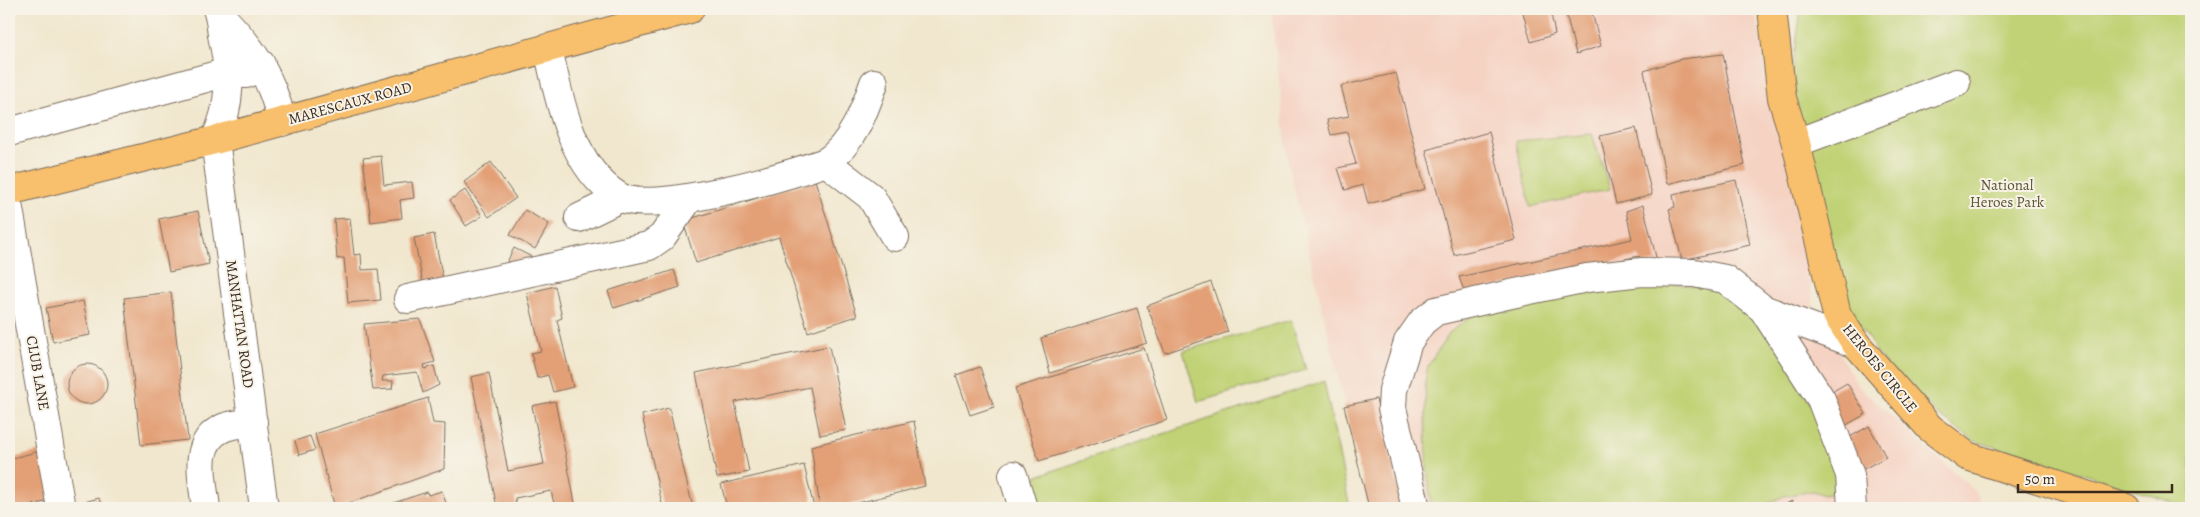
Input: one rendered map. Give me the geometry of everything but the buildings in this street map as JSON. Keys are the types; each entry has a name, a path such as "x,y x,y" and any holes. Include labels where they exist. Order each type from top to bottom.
{"main road":[{"name":"MARESCAUX ROAD","path":"9,191 215,140 690,9"},
{"name":"HEROES CIRCLE","path":"1772,9 1782,98 1796,143 1837,315 1856,344 1930,428 1967,456 2126,508"}],"street":[{"path":"218,11 251,48 261,64 276,94 282,122"},
{"path":"215,140 224,121 228,101 227,54 218,11"},
{"path":"548,48 559,98 580,152 604,185 620,198 647,203 689,199 826,162 841,151 866,108 874,83"},
{"path":"9,132 228,72 246,74 261,64"},
{"path":"1796,143 1956,83"},
{"name":"MANHATTAN ROAD","path":"215,140 264,508"},
{"path":"826,162 871,197 895,237"},
{"path":"579,218 620,198"},
{"path":"408,299 649,246 662,237 689,199"},
{"name":"CLUB LANE","path":"9,209 61,508"},
{"path":"1416,508 1394,423 1392,408 1393,390 1408,342 1422,322 1436,311 1587,278 1642,272 1694,273 1725,279 1763,309 1856,344"},
{"path":"1763,309 1820,399 1850,475 1852,508"},
{"path":"206,508 201,457 206,443 213,434 224,427 253,422"},
{"path":"1013,475 1023,508"}],"shaded area":[{"path":"1271,9 1754,9 1799,205 1814,309 1858,386 1975,491 1982,508 1369,508 1288,162"}],"green space":[{"name":"National Heroes Park","path":"1801,9 2191,9 2191,508 1974,441 1937,414 1884,363 1844,301 1790,84"},
{"path":"1592,134 1610,189 1530,207 1516,141"},
{"path":"1636,279 1710,288 1744,300 1772,329 1838,458 1838,492 1824,495 1814,491 1784,496 1758,508 1431,508 1427,466 1425,381 1428,366 1449,333 1474,314"},
{"path":"1291,320 1306,370 1198,402 1183,351"},
{"path":"1324,381 1350,508 1028,508 1021,481"}]}
